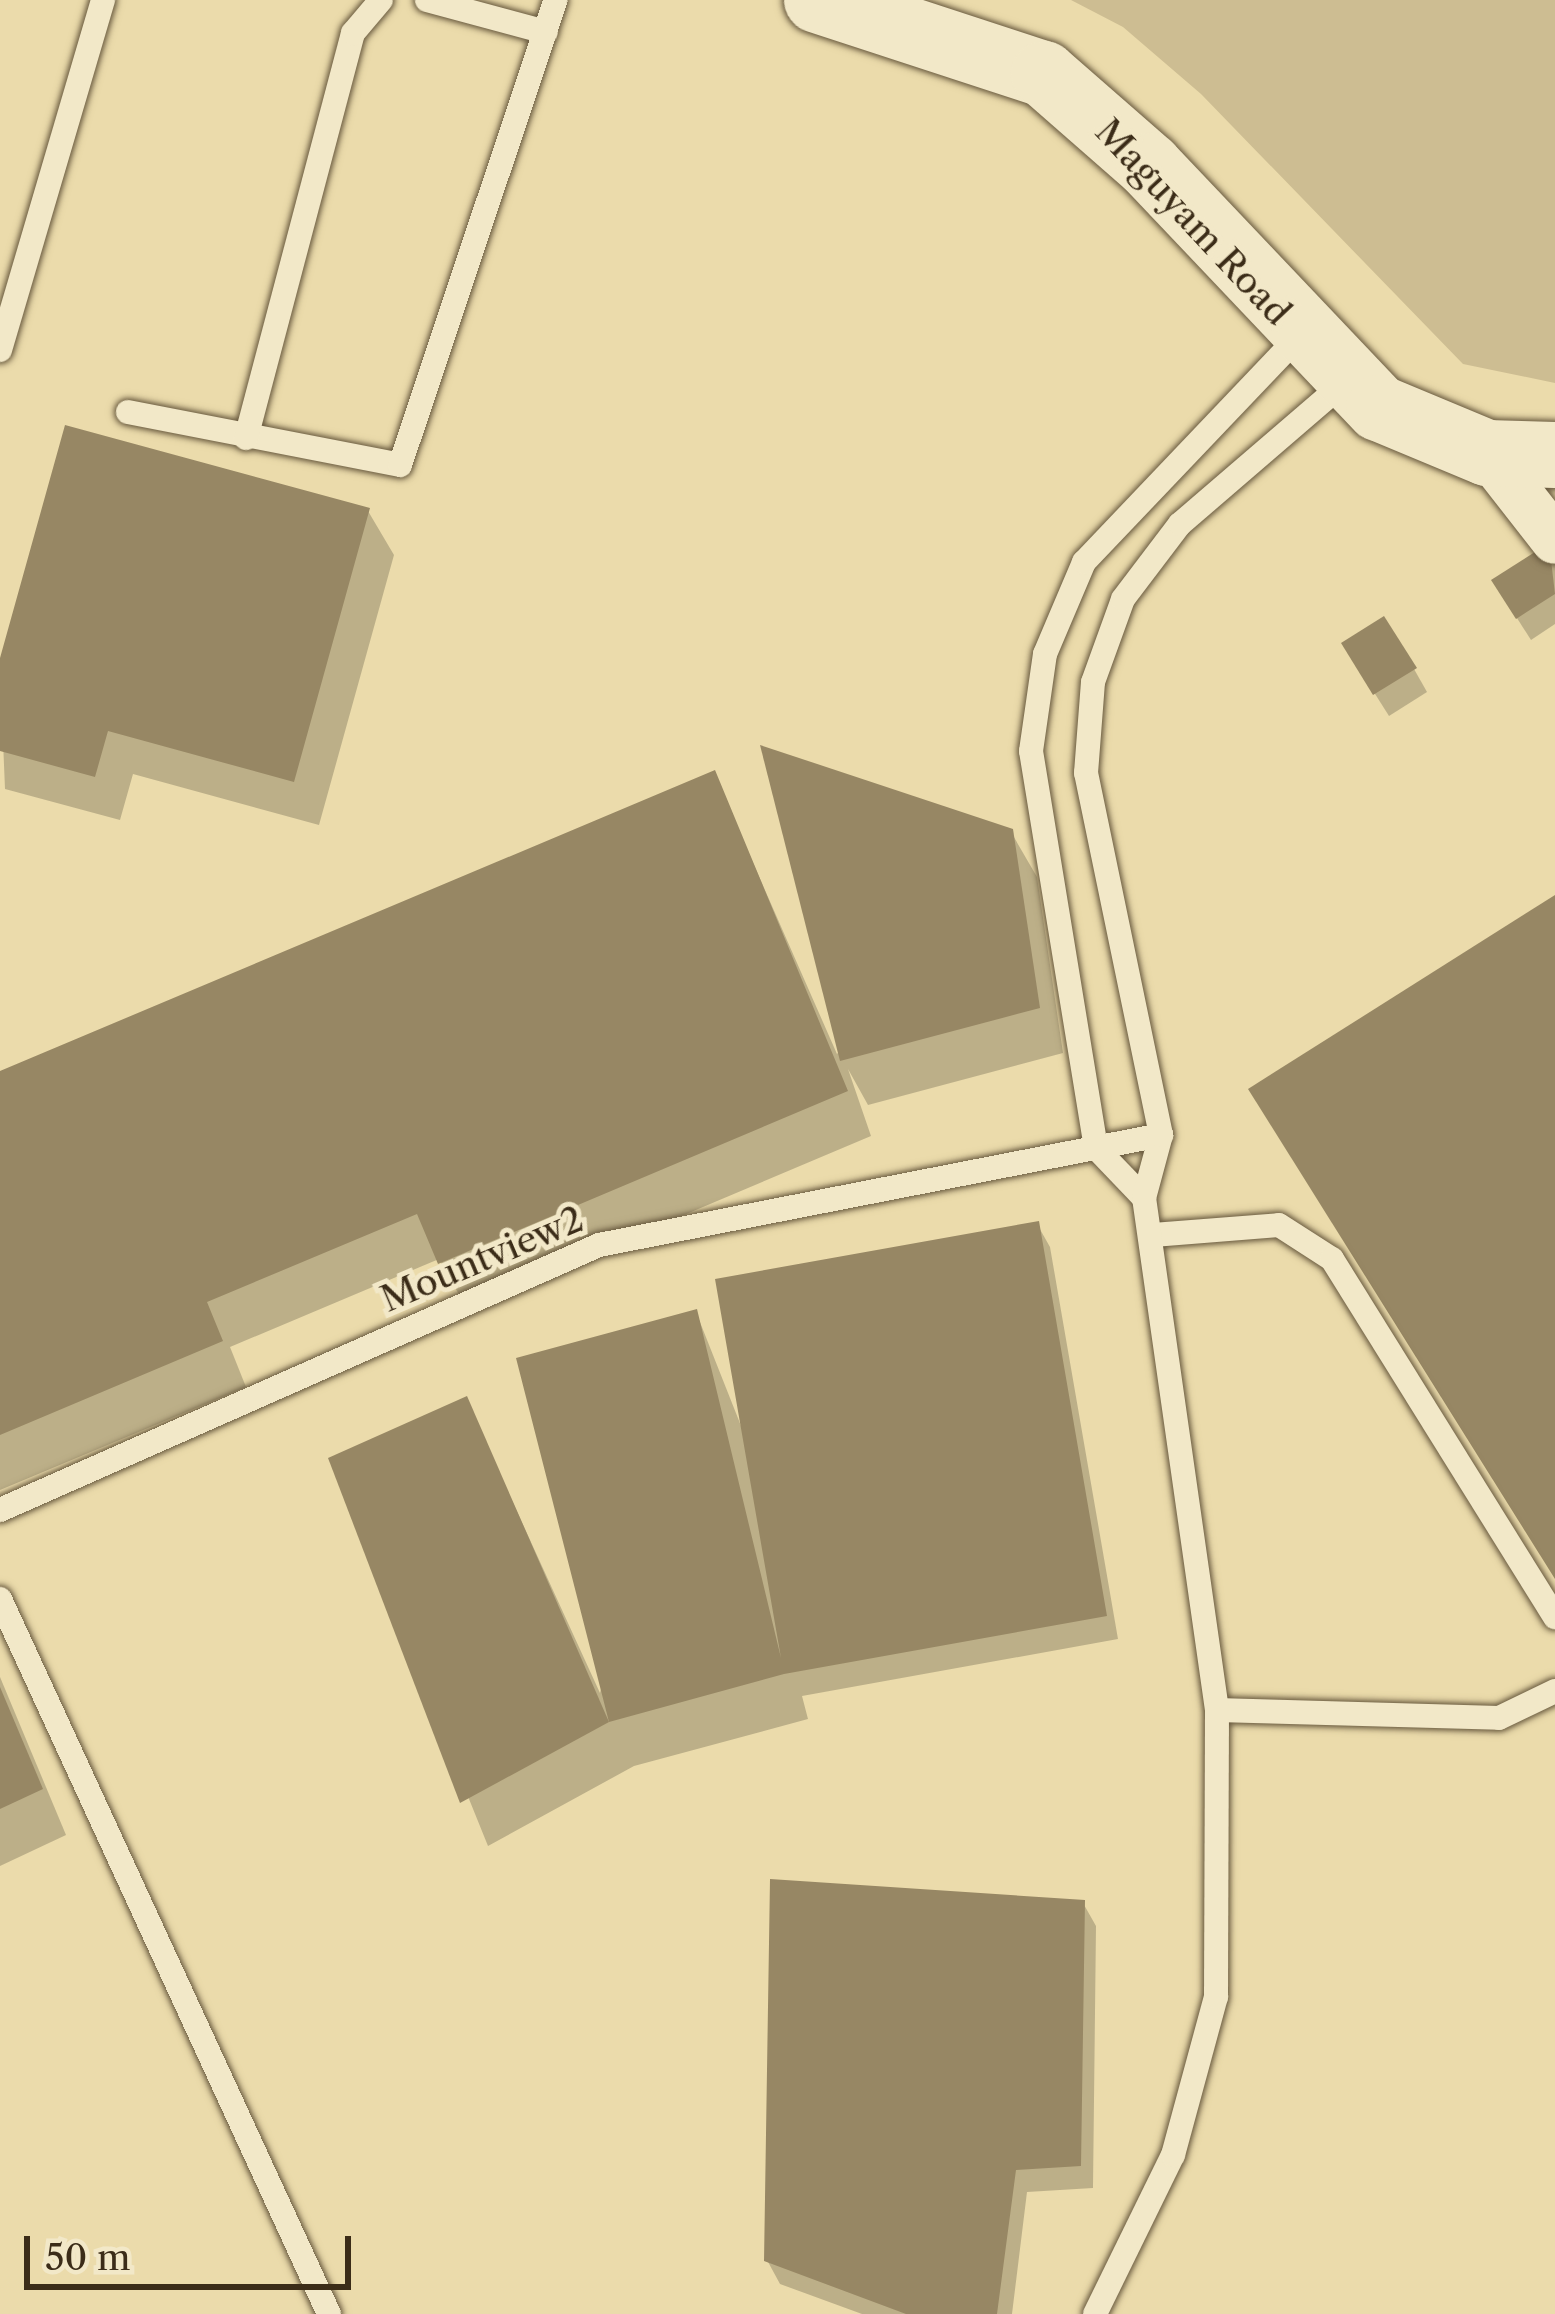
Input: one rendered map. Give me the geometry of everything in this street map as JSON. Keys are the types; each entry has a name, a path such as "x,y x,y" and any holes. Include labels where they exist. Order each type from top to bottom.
{"main road":[{"name":"Maguyam Road","path":"817,0 884,8 1044,74 1149,166 1345,382 1431,438 1487,453 1555,455"}],"street":[{"path":"1487,453 1555,540"}],"lane":[{"path":"0,350 103,0"},
{"path":"246,438 353,33 382,0"},
{"path":"427,0 546,32"},
{"path":"128,412 388,468 409,454 556,0"},
{"path":"1144,1198 1096,1148 1031,751 1045,654 1084,562 1299,336"},
{"path":"1094,2314 1173,2156 1216,1997 1217,1710 1153,1235 1144,1198 1161,1136 1086,773 1093,682 1123,599 1180,524 1345,382"},
{"name":"Mountview2","path":"0,1510 598,1245 1161,1136"},
{"path":"1153,1235 1280,1225 1331,1259 1555,1617"},
{"path":"0,1599 329,2314"},
{"path":"1217,1710 1499,1718 1555,1691"}],"shaded area":[{"path":"1071,0 1555,0 1555,383 1463,364 1201,94 1123,27"}],"building":[{"path":"65,425 370,508 294,782 108,731 95,777 0,751 0,658"},
{"path":"1549,543 1555,594 1516,619 1491,580"},
{"path":"1384,616 1417,668 1373,695 1341,643"},
{"path":"760,745 1013,829 1040,1008 840,1061"},
{"path":"715,770 848,1091 438,1264 417,1214 207,1302 223,1341 0,1435 0,1071"},
{"path":"1555,895 1555,1579 1248,1089"},
{"path":"1039,1221 1107,1616 784,1674 609,1722 516,1358 697,1309 781,1658 715,1279"},
{"path":"467,1396 609,1722 460,1803 328,1458"},
{"path":"0,1687 43,1789 0,1809"},
{"path":"770,1879 1085,1900 1081,2166 1016,2170 997,2314 906,2314 764,2261"}]}
